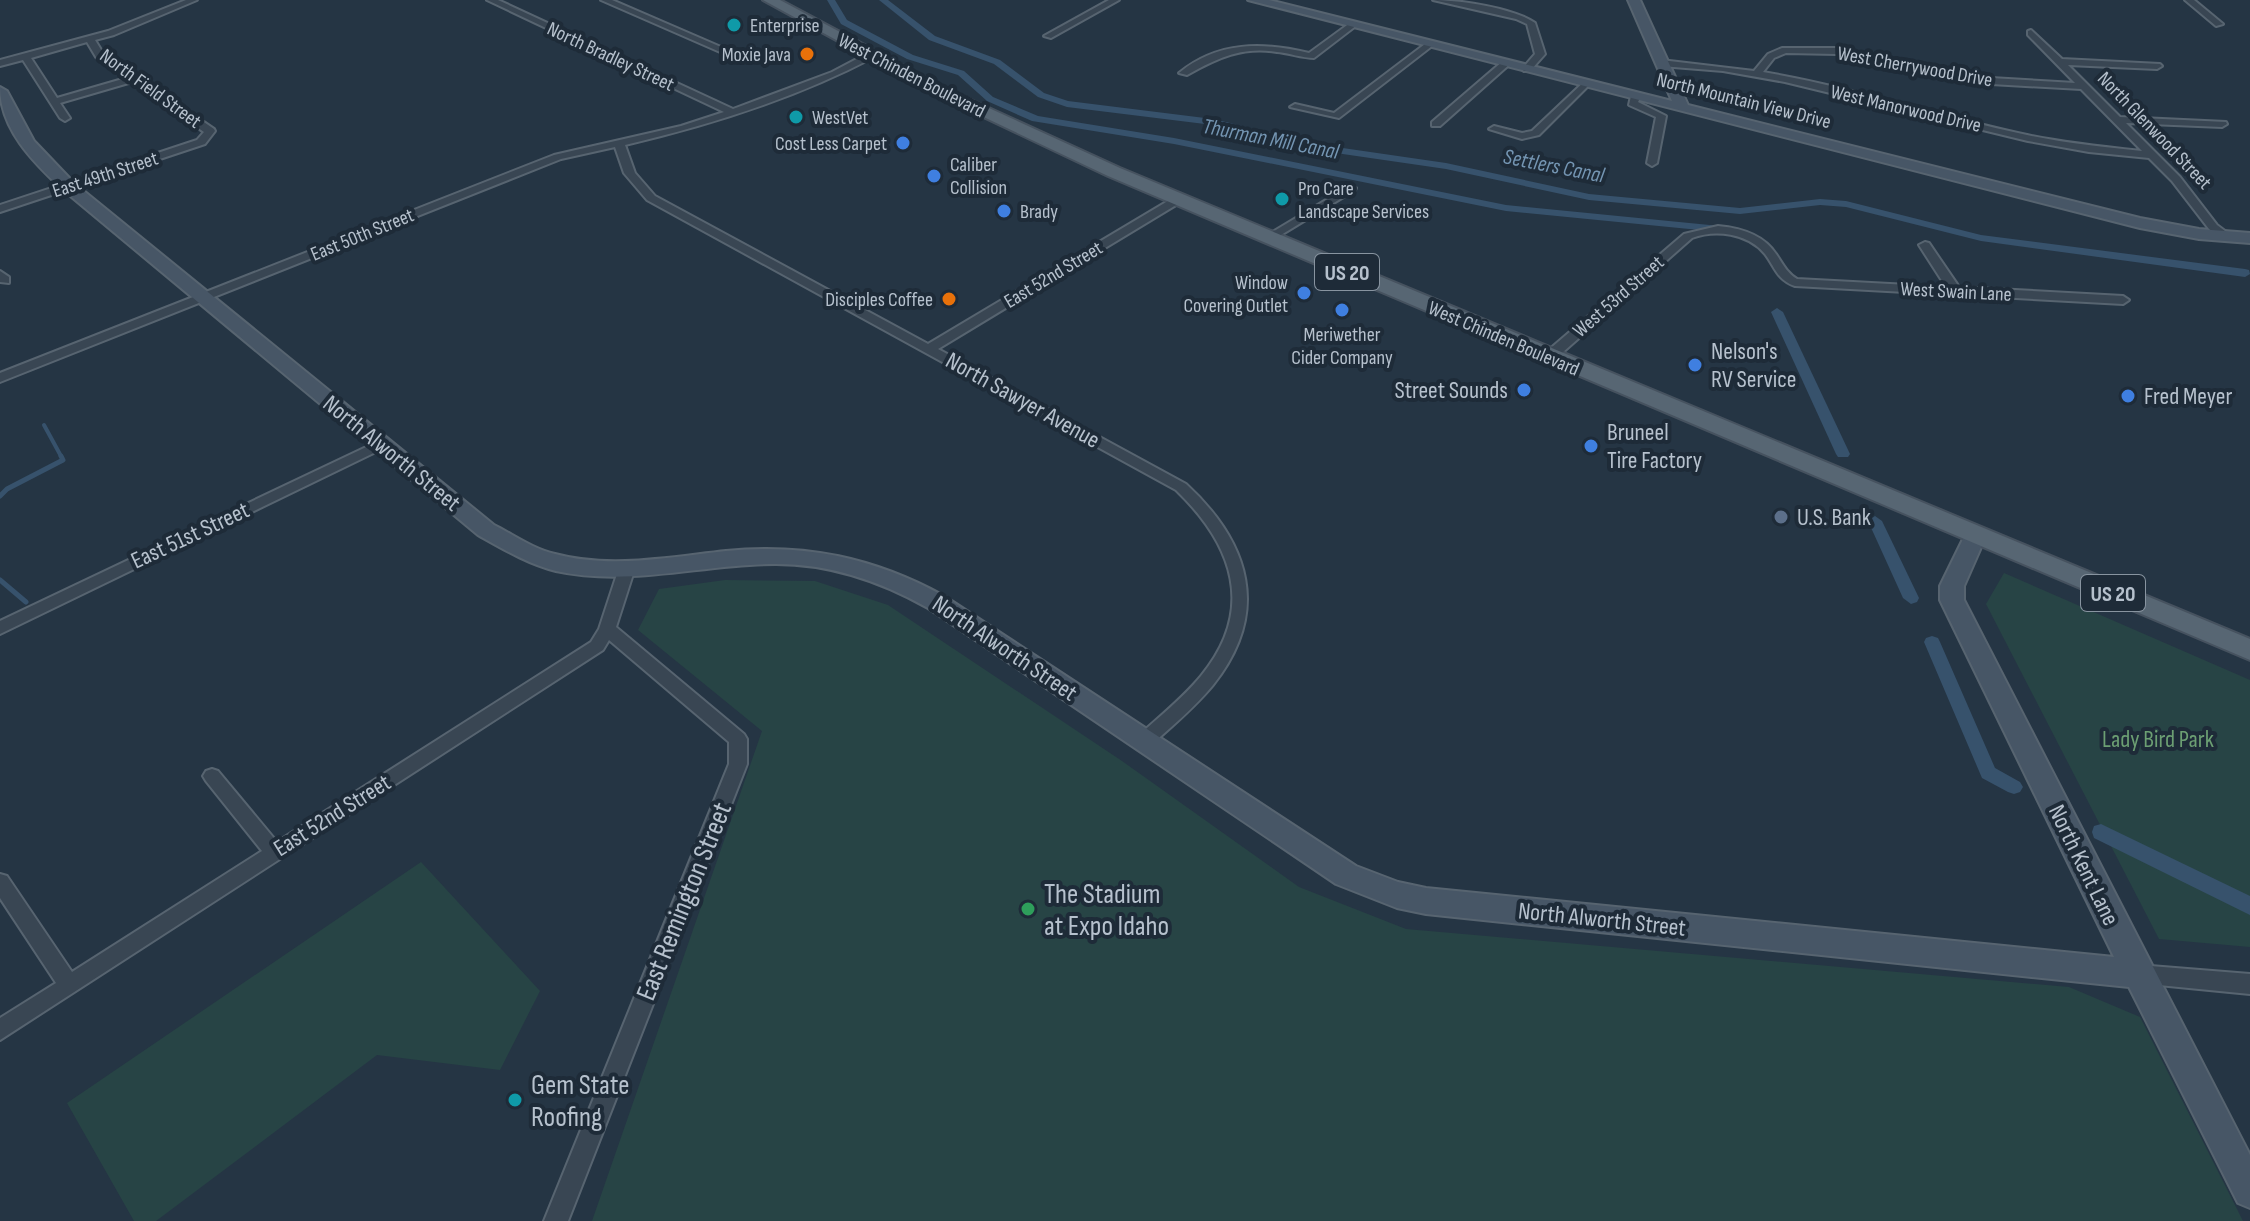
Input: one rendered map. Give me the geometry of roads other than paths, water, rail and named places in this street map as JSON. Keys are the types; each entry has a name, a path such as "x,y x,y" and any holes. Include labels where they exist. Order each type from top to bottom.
{"main road":[{"name":"West Chinden Boulevard","path":"770,0 1004,122 1177,200 2250,650"}],"street":[{"path":"0,63 90,39 193,0"},
{"path":"495,2 512,0"},
{"path":"605,0 746,60"},
{"path":"1048,36 1115,0"},
{"name":"North Mountain View Drive","path":"1254,0 2140,223 2250,238"},
{"path":"1437,0 1519,17 1531,23 1540,54 1527,69"},
{"path":"1634,0 1682,107"},
{"path":"2189,0 2219,24"},
{"name":"North Bradley Street","path":"495,2 732,112"},
{"path":"1184,73 1216,54 1236,48 1266,47 1311,56 1353,25"},
{"name":"North Glenwood Street","path":"2031,33 2176,179 2213,227 2250,254"},
{"name":"North Field Street","path":"90,39 99,55 210,131 208,136"},
{"path":"1295,107 1336,116 1429,44"},
{"name":"West Cherrywood Drive","path":"1757,73 1771,56 1785,50 1852,52 2000,82 2083,86"},
{"name":"East 50th Street","path":"0,378 558,157 684,128 835,74 871,55"},
{"path":"25,56 65,118"},
{"path":"1928,68 1935,58"},
{"path":"2059,62 2157,66"},
{"path":"1436,124 1506,63"},
{"name":"West Manorwood Drive","path":"1661,63 1708,64 1757,73 2072,147 2151,155"},
{"path":"55,102 133,79"},
{"path":"1494,129 1522,136 1535,133 1586,83"},
{"name":"North Alworth Street","path":"0,91 26,144 37,159 68,186 486,530 554,563 626,571 772,556 835,561 875,571 936,602 1346,875 1397,895 1426,901 2138,974"},
{"path":"1636,96 1632,103 1661,116 1652,163"},
{"path":"2116,120 2222,124"},
{"name":"East 49th Street","path":"0,209 201,142 208,136"},
{"name":"North Sawyer Avenue","path":"619,142 632,178 639,190 651,198 1181,487 1197,500 1223,533 1235,559 1240,588 1234,632 1215,670 1144,741"},
{"path":"1267,239 1351,188"},
{"name":"East 52nd Street","path":"929,349 1177,200"},
{"name":"West 53rd Street","path":"1549,357 1688,236 1701,231 1722,230 1752,239 1766,248 1788,280"},
{"path":"1925,245 1955,291"},
{"name":"West Swain Lane","path":"1788,280 1803,284 2123,300"},
{"name":"East 51st Street","path":"0,628 381,444"},
{"name":"North Kent Lane","path":"1975,536 1952,586 1952,600 2250,1191"},
{"name":"East 52nd Street","path":"0,1030 597,646 607,629 626,571"},
{"name":"East Remington Street","path":"556,1221 738,764 738,739 607,629"},
{"path":"212,776 274,852"},
{"path":"0,882 69,985"},
{"path":"2138,974 2250,984"}],"waterway":[{"name":"Thurman Mill Canal","path":"831,0 844,22 910,57 961,73 990,99 1036,119 1174,141 1506,208 1730,230"},
{"name":"Settlers Canal","path":"883,0 932,38 997,62 1041,95 1067,104 1213,122 1322,148 1446,166 1589,197 1740,211 1820,202 1846,204 1981,238 2245,273"},
{"name":"Thurman Mill Canal","path":"1777,312 1843,454"},
{"path":"44,425 62,458"},
{"path":"0,496 62,458"},
{"name":"Thurman Mill Canal","path":"1875,521 1911,598"},
{"path":"0,580 26,602"},
{"name":"Thurman Mill Canal","path":"1932,642 1988,773 2014,787"},
{"name":"Thurman Mill Canal","path":"2101,832 2250,906"}],"place":[{"name":"Enterprise","path":"734,25"},
{"name":"Moxie Java","path":"807,54"},
{"name":"WestVet","path":"796,117"},
{"name":"Cost Less Carpet","path":"903,143"},
{"name":"Caliber Collision","path":"934,176"},
{"name":"Pro Care Landscape Services","path":"1282,199"},
{"name":"Brady","path":"1004,211"},
{"name":"Window Covering Outlet","path":"1304,293"},
{"name":"Disciples Coffee","path":"949,299"},
{"name":"Meriwether Cider Company","path":"1342,310"},
{"name":"Nelson's RV Service","path":"1695,365"},
{"name":"Street Sounds","path":"1524,390"},
{"name":"Fred Meyer","path":"2128,396"},
{"name":"Bruneel Tire Factory","path":"1591,446"},
{"name":"U.S. Bank","path":"1781,517"},
{"name":"The Stadium at Expo Idaho","path":"1028,909"},
{"name":"Gem State Roofing","path":"515,1100"}],"park label":[{"name":"Lady Bird Park","path":"2158,739"}]}
